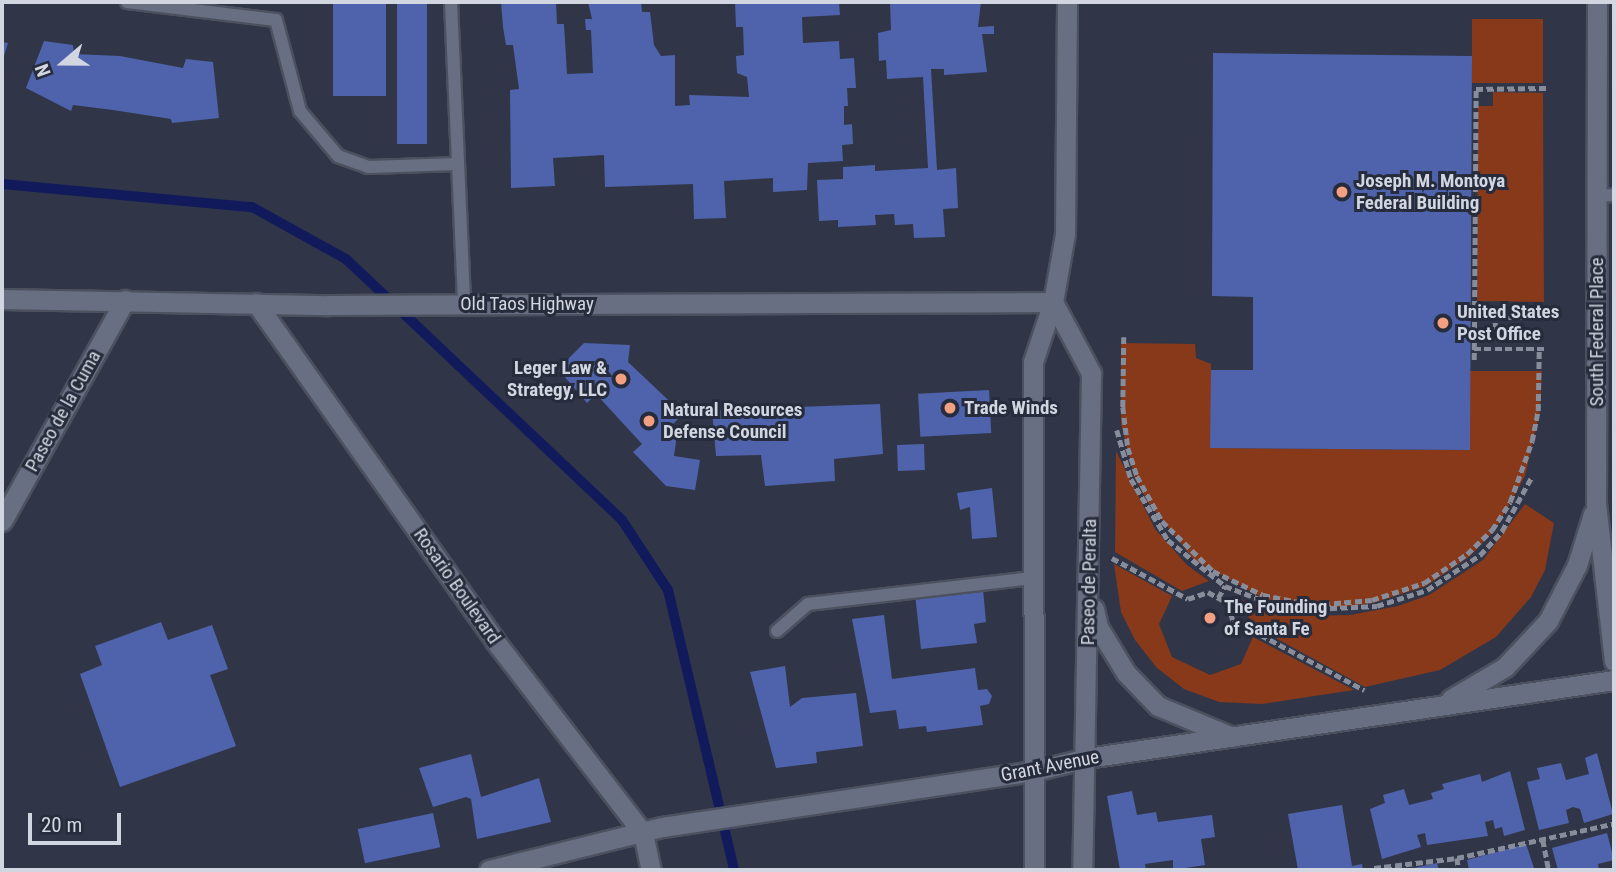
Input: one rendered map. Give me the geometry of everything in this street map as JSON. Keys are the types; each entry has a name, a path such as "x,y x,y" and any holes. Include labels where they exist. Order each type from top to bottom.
{"street":[{"path":"1034,870 1033,362 1053,302 1065,234 1067,2"},
{"name":"South Federal Place","path":"1597,2 1605,195 1596,503 1614,661"},
{"name":"Old Taos Highway","path":"2,299 329,305 1053,302"},
{"name":"Paseo de la Cuma","path":"2,521 125,300"},
{"name":"Paseo de Peralta","path":"1053,302 1091,373 1087,758 1082,870"},
{"name":"Rosario Boulevard","path":"256,303 495,641 643,833 651,870"},
{"path":"1438,706 1505,667 1549,621 1577,565 1596,503"},
{"path":"1088,583 1098,627 1126,673 1158,706 1232,737"},
{"name":"Grant Avenue","path":"489,870 663,827 1034,771 1087,758 1614,680"}],"lane":[{"path":"127,2 276,20 300,111 310,128 338,156 368,167 458,164"},
{"path":"451,2 458,164 457,304"},
{"path":"777,631 808,604 1033,578"}],"path":[{"path":"1474,360 1475,89 1546,88"},
{"path":"1474,318 1547,318"},
{"path":"1474,334 1516,335 1516,330 1495,330 1495,318"},
{"path":"1124,337 1123,407 1128,448 1137,476 1162,521 1213,571 1263,595 1313,605 1372,600 1424,583 1467,554 1492,530 1522,476 1532,441 1538,411 1539,350"},
{"path":"1474,349 1547,349"},
{"path":"1115,416 1131,479 1155,523 1182,555 1225,586 1288,610 1351,610 1403,600 1427,590 1480,555 1502,531 1531,478"},
{"path":"1111,557 1188,599 1208,592 1228,603 1233,621 1364,690"},
{"path":"1218,598 1225,586"},
{"path":"1374,868 1457,858 1612,824"},
{"path":"1542,840 1549,870"},
{"path":"1457,858 1458,870"}],"shaded area":[{"path":"1472,19 1543,19 1543,83 1472,83"},
{"path":"1493,92 1543,93 1544,302 1477,301 1478,106 1493,106"},
{"path":"1121,343 1195,344 1196,358 1211,364 1211,448 1470,450 1470,371 1542,371 1540,411 1525,476 1495,530 1470,556 1426,586 1373,603 1342,607 1287,605 1263,598 1194,560 1148,502 1135,478 1121,424"},
{"path":"1116,451 1155,529 1187,565 1209,581 1182,591 1115,552"},
{"path":"1525,504 1554,523 1545,570 1531,597 1496,637 1440,670 1365,687 1252,625 1242,600 1299,616 1350,615 1398,606 1429,595 1483,560"},
{"path":"1114,564 1172,596 1159,624 1172,657 1210,675 1241,664 1253,637 1354,690 1262,704 1219,702 1184,689 1157,668 1135,640 1121,612"}],"building":[{"path":"333,2 386,2 386,96 333,96"},
{"path":"397,2 427,2 427,144 397,144"},
{"path":"501,2 556,2 557,24 564,24 567,74 593,73 591,30 586,30 585,19 592,19 588,2 641,2 642,12 650,12 654,45 661,56 675,55 675,106 690,105 689,95 749,97 747,77 737,73 736,56 744,55 743,27 736,27 735,2 839,2 840,15 802,17 803,43 839,41 840,59 854,58 856,88 847,88 848,106 844,106 844,125 852,124 853,144 842,145 843,161 808,163 807,190 773,192 773,178 724,181 726,218 694,219 693,184 605,187 604,155 553,158 555,186 511,188 510,90 519,89 513,45 506,45"},
{"path":"890,2 981,2 978,27 994,26 994,34 982,34 987,72 944,75 944,69 931,69 937,170 956,168 958,208 943,209 945,237 914,238 913,224 895,225 894,214 875,215 876,225 838,227 838,220 819,221 817,180 843,179 843,167 875,165 875,171 928,168 923,77 887,79 886,60 879,61 878,33 891,30"},
{"path":"44,41 73,45 74,54 120,56 183,68 186,59 213,62 219,118 172,123 171,119 73,105 71,111 26,88"},
{"path":"2,42 8,43 2,62"},
{"name":"Joseph M. Montoya Federal Building","path":"1213,53 1472,56 1470,450 1210,448 1211,370 1253,370 1253,297 1212,296"},
{"path":"584,343 630,345 628,362 683,414 670,427 677,435 674,456 700,460 695,490 666,486 633,452 642,444 596,394 587,403 558,369"},
{"path":"989,390 991,433 920,437 918,394"},
{"path":"880,404 883,454 834,459 835,481 765,486 761,455 716,456 712,410"},
{"path":"924,444 925,470 898,471 897,445"},
{"path":"992,488 997,537 972,539 970,507 960,510 957,493"},
{"path":"983,589 986,622 974,624 977,643 921,649 915,594"},
{"path":"884,615 892,679 975,668 978,690 987,689 992,696 989,704 980,706 983,725 927,732 926,726 899,729 896,710 870,713 852,619"},
{"path":"161,622 168,640 212,625 228,669 210,675 236,746 120,787 80,674 102,665 95,646"},
{"path":"785,666 790,707 802,698 856,693 863,746 816,752 817,763 776,768 750,672"},
{"path":"1597,753 1613,814 1584,823 1580,809 1573,807 1566,810 1569,823 1539,830 1527,782 1540,779 1537,768 1561,763 1566,780 1589,774 1585,758"},
{"path":"471,754 481,797 539,778 551,822 477,839 471,799 466,797 433,807 419,768"},
{"path":"1510,771 1525,830 1504,836 1502,827 1495,829 1493,820 1485,822 1488,836 1427,845 1425,833 1417,835 1421,847 1382,859 1370,809 1385,803 1383,795 1404,789 1409,805 1433,799 1431,793 1444,789 1442,784 1480,774 1482,782"},
{"path":"1132,791 1137,815 1156,812 1158,822 1212,815 1215,837 1201,839 1205,865 1173,870 1173,860 1145,864 1146,870 1120,870 1107,796"},
{"path":"1342,805 1352,866 1362,864 1363,870 1298,870 1288,814"},
{"path":"433,813 440,847 365,863 358,829"},
{"path":"1607,833 1614,860 1598,864 1599,870 1558,870 1552,848"},
{"path":"1526,844 1534,868 1469,870 1467,860"},
{"path":"1437,863 1439,870 1409,870 1409,869"}],"waterway":[{"path":"2,184 252,207 346,259 622,520 668,590 734,870"}],"place":[{"name":"Joseph M. Montoya Federal Building","path":"1342,192"},
{"name":"United States Post Office","path":"1443,323"},
{"name":"Leger Law & Strategy, LLC","path":"621,379"},
{"name":"Trade Winds","path":"950,408"},
{"name":"Natural Resources Defense Council","path":"649,421"},
{"name":"The Founding of Santa Fe","path":"1210,618"}]}
